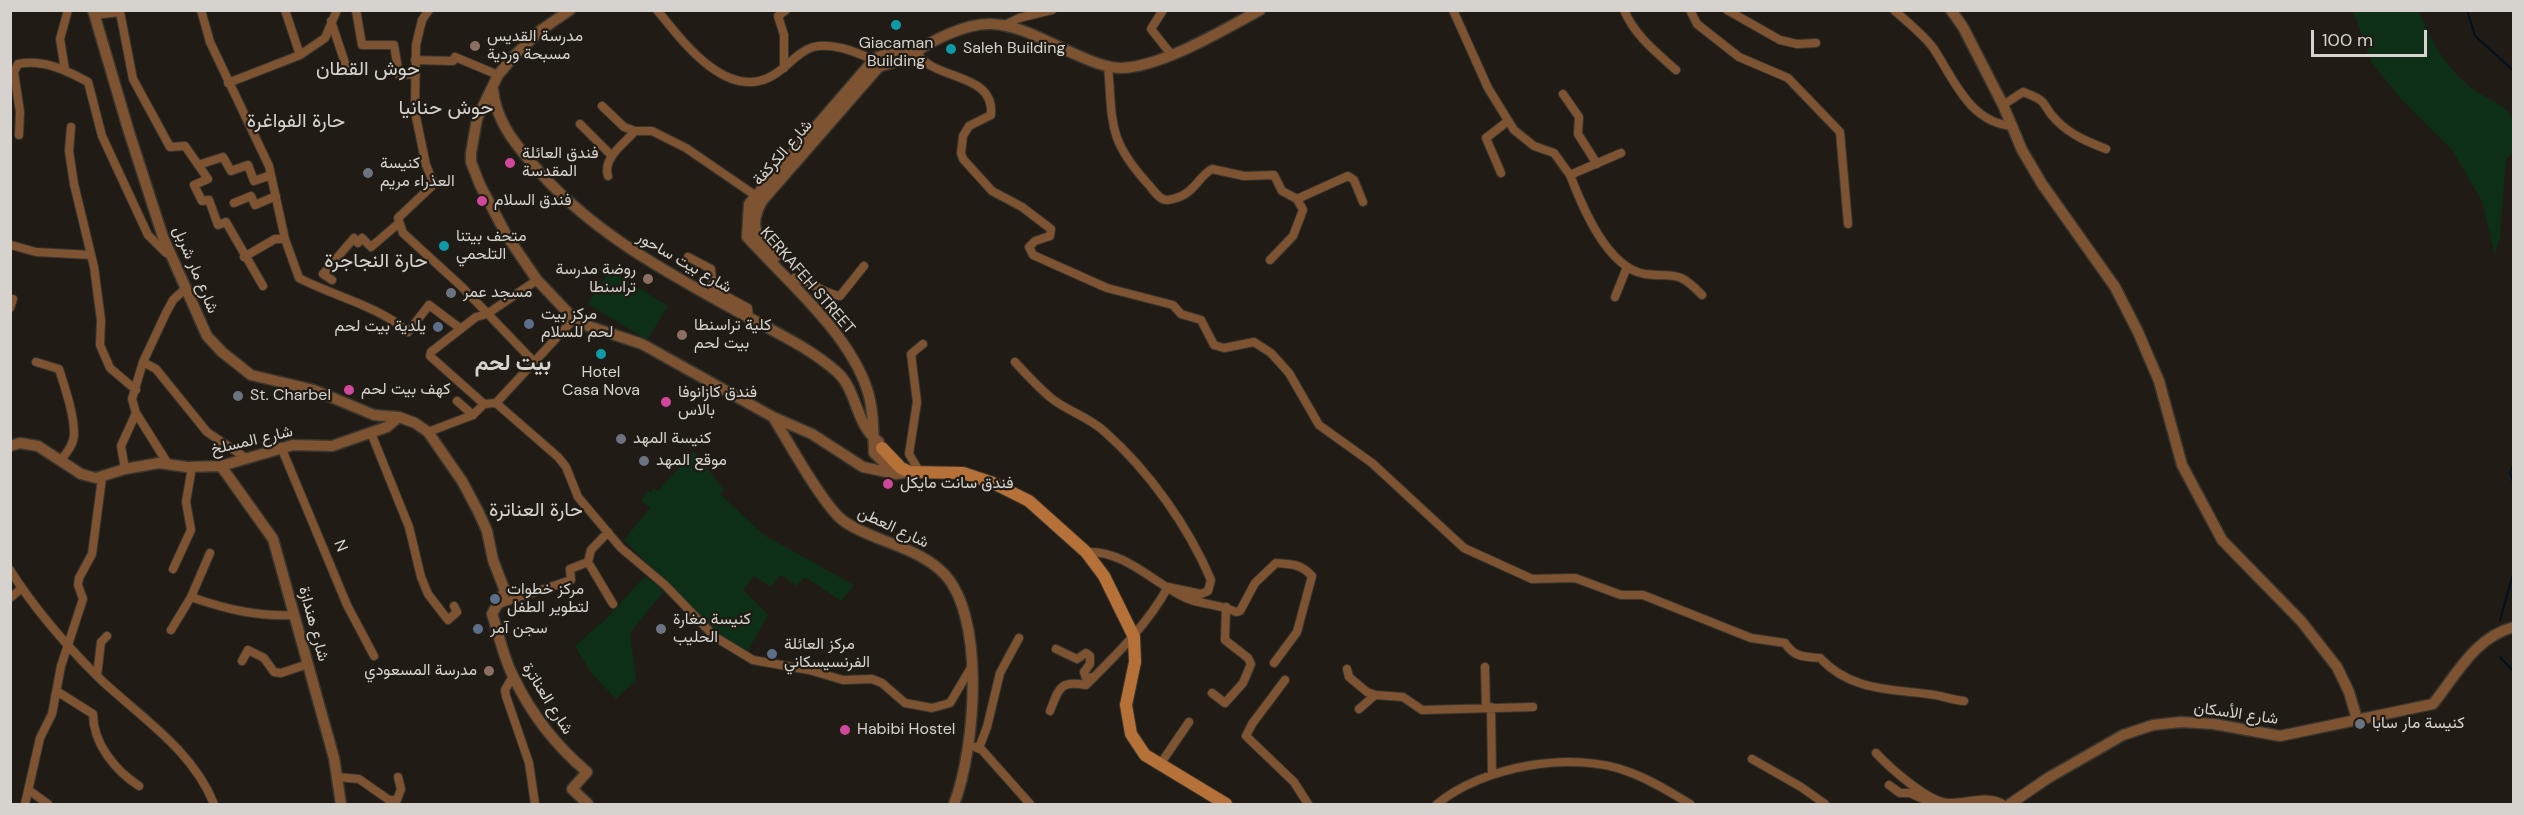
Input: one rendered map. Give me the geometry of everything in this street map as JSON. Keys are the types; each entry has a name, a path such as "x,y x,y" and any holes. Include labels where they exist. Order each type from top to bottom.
{"main road":[{"path":"878,447 901,468 914,471 963,473 993,483 1029,501 1086,552 1108,583 1134,637 1135,662 1126,705 1131,734 1145,754 1226,804"}],"street":[{"path":"65,70 60,39 68,10"},
{"path":"201,10 210,42 271,175 285,239 299,278 325,292 381,314 408,332 429,305 461,329"},
{"path":"285,10 300,55"},
{"path":"228,83 300,55 325,38 330,21 337,10"},
{"path":"356,10 362,45 394,45 399,75 417,74"},
{"path":"415,106 417,74 415,60 422,20 429,10"},
{"path":"570,10 541,30 498,75 493,90 477,119 471,162 507,236 537,280 574,319 619,338 642,344 702,375 773,417 812,434 863,467 896,474 914,471 909,454 917,402 911,354 923,344"},
{"path":"657,10 698,59 723,74 746,81 767,79 805,50 822,46 849,50 875,63"},
{"path":"1003,26 1018,18 1052,10"},
{"path":"1163,10 1151,29 1170,53"},
{"path":"602,106 618,122 635,131 652,131 673,140 736,182 756,200 767,182 875,63 907,47 916,50 977,25 1003,26 1108,66 1130,66 1204,40 1260,10"},
{"path":"1453,10 1488,88 1508,121 1514,130 1534,146 1554,153 1570,175 1596,233 1627,267 1644,274 1676,274 1702,295"},
{"path":"1624,10 1629,21 1646,43 1676,70"},
{"path":"1690,10 1697,24 1739,57 1788,78 1840,132 1848,224"},
{"path":"1727,10 1780,40 1816,44"},
{"path":"1894,10 1933,48 1968,104 1999,125 2013,126"},
{"path":"1951,10 1963,27 2013,126 2022,150 2042,184 2115,287 2159,381 2182,465 2222,540 2301,621 2337,667 2349,692 2357,719"},
{"path":"94,13 120,12 133,79 170,147 185,146 208,178 194,185 202,201 209,200 218,225 226,222 244,257 263,286"},
{"path":"779,12 784,35 784,68"},
{"name":"شارع مار شربل","path":"94,13 129,132 164,237 207,336 222,352 251,375 314,390 374,415 399,417 415,423 428,432"},
{"path":"330,21 347,69"},
{"path":"916,50 918,56 943,71 971,80 988,99 991,115 969,126 963,136 961,153 967,164 992,191 1022,207 1051,229 1050,236 1035,240 1030,245 1033,255 1107,288 1173,306 1181,314 1201,320 1214,345 1224,348 1254,342 1271,353 1289,373 1319,424 1372,463 1464,548 1532,579 1575,578 1621,595 1643,595 1751,638 1785,643 1790,652 1799,656 1820,658 1833,672 1852,683 1900,693 1925,693 1964,701"},
{"path":"415,60 453,61 455,57 498,75"},
{"path":"19,135 20,112 14,72 18,64 37,62 65,70 88,81 102,136 148,235 163,247 172,266 178,270"},
{"name":"شارع الكركفة","path":"875,63 756,200 754,220 756,235 791,280 856,352 878,411 878,447"},
{"path":"1108,66 1114,136 1132,168 1160,198 1169,200 1193,190 1212,169 1244,176 1274,175 1282,191 1297,199 1303,210 1293,236 1270,260"},
{"name":"شارع بيت ساحور","path":"493,90 499,117 516,144 563,196 598,228 636,254 815,355 840,374 864,429 878,447"},
{"path":"2002,105 2023,92 2043,99 2055,120 2078,137 2106,149"},
{"path":"1563,94 1579,117 1578,134 1597,164"},
{"path":"332,280 323,274 354,238 358,243 362,238 371,247 434,184 426,165 416,117"},
{"path":"1501,173 1486,138 1508,121"},
{"path":"580,124 612,156"},
{"path":"71,127 69,151 74,184 91,255 100,320 100,345 110,368 136,390"},
{"path":"608,176 607,165 612,156 635,131"},
{"path":"1570,175 1621,153"},
{"path":"198,165 223,157 231,171 248,165 254,181 271,175"},
{"path":"1297,199 1348,176 1354,180 1363,202"},
{"path":"736,182 751,186 767,182"},
{"path":"234,203 251,196 255,205 276,196"},
{"path":"398,221 403,232 535,363"},
{"path":"244,257 275,239 285,239"},
{"path":"11,244 36,252 91,255"},
{"path":"688,257 711,269 712,289 748,308 749,318"},
{"path":"791,280 805,280 831,295 840,296 864,266"},
{"path":"1615,297 1627,267"},
{"path":"484,404 430,356 442,342 451,338 476,316 487,314 537,280"},
{"path":"168,464 136,413 132,399 143,362 166,313 173,300 186,288"},
{"path":"428,432 473,415 484,404 496,403 574,319"},
{"path":"36,362 58,369 69,405 74,435 71,447 62,459"},
{"path":"143,362 156,369 207,432 246,458"},
{"path":"1015,362 1051,398 1106,432 1141,470 1167,504 1198,552 1211,580 1208,591 1201,594 1168,587"},
{"path":"458,401 473,415"},
{"path":"496,403 558,457 566,467 578,497 630,557 649,572 715,637 753,660 809,670 843,680 872,680 882,683 905,703 932,708 945,706 953,699 972,666"},
{"path":"125,469 121,446 136,413"},
{"name":"شارع المسلخ","path":"102,478 125,469 168,464 192,467 221,466 281,447 305,444 332,446 387,427 399,417"},
{"name":"شارع العطن","path":"773,417 831,508 845,522 923,557 941,570 960,597 970,629 975,747"},
{"name":"شارع العناترة","path":"428,432 462,481 487,531 493,560 504,591 499,604 492,610 492,614 513,676 543,728 558,748 586,772 572,789 588,804"},
{"path":"371,433 409,527 421,577 428,594 448,620 457,612 454,606"},
{"path":"10,446 20,442 31,444 62,459 90,478 102,478 92,555 79,578 78,585 83,599 61,666 58,693 52,714 40,738 30,791 25,804"},
{"name":"N","path":"281,447 347,605 374,656"},
{"path":"863,467 878,447 896,474"},
{"name":"شارع هندازة","path":"221,466 273,539 337,777 341,804"},
{"path":"173,569 190,530 186,502 192,467"},
{"path":"608,532 591,550 588,562 613,604"},
{"path":"1086,552 1097,551 1125,561 1187,598 1240,611 1255,583 1276,563 1296,564 1305,568 1312,576 1297,632 1274,663"},
{"path":"171,630 191,597 210,553"},
{"path":"499,604 571,580 570,569 588,562"},
{"path":"10,570 22,588 97,676 181,751 208,789 214,804"},
{"path":"1050,711 1061,687 1070,682 1086,685 1134,637 1168,587"},
{"path":"10,598 22,588"},
{"path":"191,597 228,609 273,616 295,615"},
{"path":"1212,693 1225,703 1243,682 1251,664 1248,658 1225,640 1226,607"},
{"name":"شارع الأسكان","path":"2010,804 2049,778 2123,735 2153,725 2181,722 2214,724 2280,736 2312,732 2357,719 2433,704 2478,647 2497,632 2514,627"},
{"path":"97,676 102,642 106,636"},
{"path":"954,804 975,747 987,727 1000,673 1019,638"},
{"path":"1056,649 1077,659 1086,653 1090,656 1090,663 1084,672 1086,678 1094,677"},
{"path":"242,661 249,650 264,658 274,672 281,673 308,664"},
{"path":"1485,667 1492,774"},
{"path":"1347,669 1349,677 1356,685 1375,695 1403,697 1422,710 1430,712 1489,707 1533,707"},
{"path":"513,676 505,690 506,696 529,763 536,804"},
{"path":"1285,680 1252,724 1246,736 1294,782 1308,804"},
{"path":"58,693 93,714 93,726 107,754 124,776 140,786"},
{"path":"1359,709 1375,695"},
{"path":"1161,763 1189,722"},
{"path":"975,747 1030,804"},
{"path":"1876,753 1901,779 1945,803 1999,802 2003,804"},
{"path":"1752,759 1801,787 1825,804"},
{"path":"1437,804 1450,794 1492,774 1555,763 1591,764 1627,771 1664,788 1690,804"},
{"path":"337,777 359,779 388,800 400,801 401,789 398,777"},
{"path":"1889,785 1900,793 1910,793 1934,804"},
{"path":"30,791 48,804"}],"green space":[{"path":"2353,11 2419,11 2435,45 2449,66 2466,84 2501,106 2511,116 2514,131 2513,152 2506,160 2500,236 2495,256 2482,201 2452,150 2402,100 2372,63"},
{"path":"610,270 668,306 647,340 588,304"},
{"path":"694,451 724,490 720,494 764,535 854,585 841,601 805,577 797,586 781,575 771,587 754,576 743,590 768,615 746,654 719,636 624,540 650,508 641,500 648,491 650,493 654,488 658,491"},
{"path":"645,576 664,591 630,633 636,680 616,699 592,674 575,646 608,617"}],"waterway":[{"path":"2467,10 2475,36 2514,71"},
{"path":"2514,464 2510,472 2514,486"},
{"path":"2500,620 2514,571"},
{"path":"2500,657 2514,672"}],"place":[{"name":"Giacaman Building","path":"896,25"},
{"name":"مدرسة القديس مسبحة وردية","path":"475,46"},
{"name":"Saleh Building","path":"951,49"},
{"name":"فندق العائلة المقدسة","path":"510,163"},
{"name":"كنيسة العذراء مريم","path":"368,173"},
{"name":"فندق السلام","path":"482,201"},
{"name":"متحف بيتنا التلحمي","path":"444,246"},
{"name":"روضة مدرسة تراسنطا","path":"648,279"},
{"name":"مسجد عمر","path":"451,293"},
{"name":"مركز بيت لحم للسلام","path":"529,324"},
{"name":"يلدية بيت لحم","path":"438,327"},
{"name":"كلية تراسنطا بيت لحم","path":"682,335"},
{"name":"Hotel Casa Nova","path":"601,354"},
{"name":"كهف بيت لحم","path":"349,390"},
{"name":"St. Charbel","path":"238,396"},
{"name":"فندق كازانوفا بالاس","path":"666,402"},
{"name":"كنيسة المهد","path":"621,439"},
{"name":"موقع المهد","path":"644,461"},
{"name":"فندق سانت مايكل","path":"888,484"},
{"name":"مركز خطوات لتطوير الطفل","path":"495,599"},
{"name":"سجن آمر","path":"478,629"},
{"name":"كنيسة مغارة الحليب","path":"661,629"},
{"name":"مركز العائلة الفرنسيسكاني","path":"772,654"},
{"name":"مدرسة المسعودي","path":"489,671"},
{"name":"كنيسة مار سابا","path":"2360,724"},
{"name":"Habibi Hostel","path":"845,730"}],"district":[{"name":"حوش القطان","path":"368,70"},
{"name":"حوش حنانيا","path":"446,109"},
{"name":"حارة الفواغرة","path":"296,122"},
{"name":"حارة النجاجرة","path":"376,262"},
{"name":"بيت لحم","path":"513,364"},
{"name":"حارة العناترة","path":"536,511"}]}
